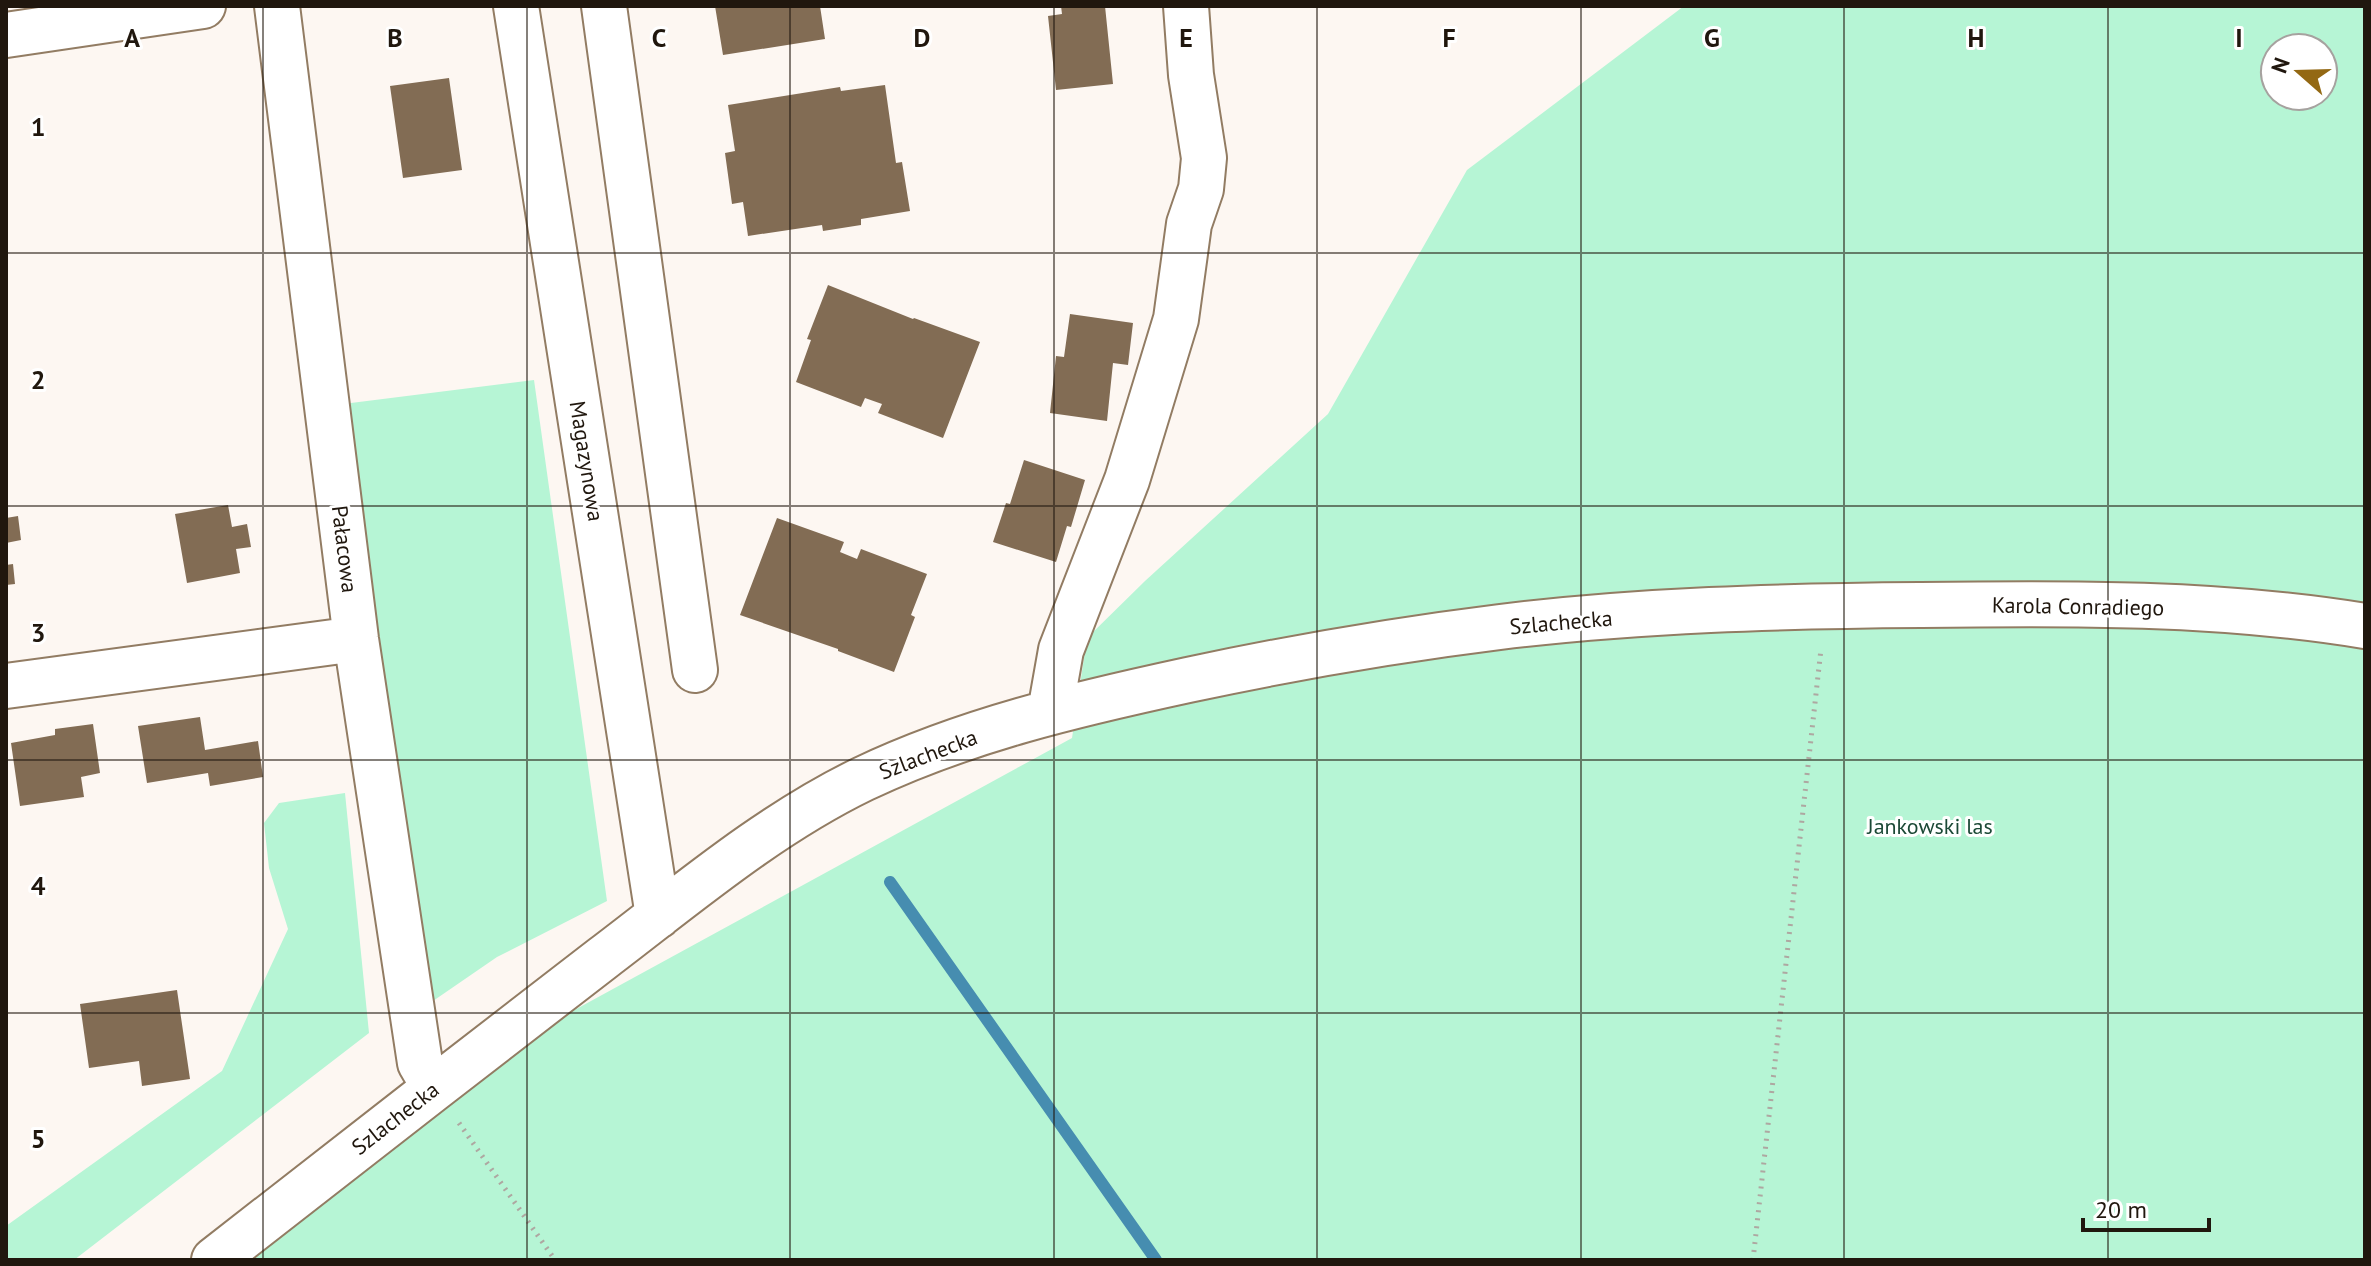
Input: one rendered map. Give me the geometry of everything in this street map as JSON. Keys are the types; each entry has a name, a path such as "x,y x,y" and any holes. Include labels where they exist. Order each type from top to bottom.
{"street":[{"path":"6,35 203,6"},
{"name":"Pałacowa","path":"277,6 356,639 420,1063 434,1087"},
{"name":"Magazynowa","path":"516,6 658,916"},
{"path":"604,6 695,670"},
{"path":"1050,712 1061,650 1127,480 1176,319 1189,224 1201,189 1204,158 1191,75 1186,6"},
{"name":"Karola Conradiego","path":"1808,606 2054,603 2225,611 2365,626"},
{"name":"Szlachecka","path":"214,1260 434,1087 759,840 859,781 935,748 1050,712 1298,657 1501,627 1670,613 1808,606"},
{"path":"6,686 356,639"}],"path":[{"path":"1753,1260 1808,606"},
{"path":"434,1087 555,1260"}],"green space":[{"name":"Jankowski las","path":"1684,6 2365,6 2365,1260 249,1260 569,1013 1072,738 1087,638 1328,414 1467,170"},
{"path":"534,380 607,901 497,957 417,1012 343,404"},
{"path":"345,793 369,1033 74,1260 6,1260 6,1226 222,1071 288,929 269,868 264,823 279,803"}],"building":[{"path":"715,6 820,6 825,39 723,55"},
{"path":"1061,6 1105,6 1113,84 1056,90 1048,16 1062,14"},
{"path":"449,78 462,170 403,178 390,86"},
{"path":"885,85 896,163 902,162 910,211 861,219 861,225 823,231 822,225 748,236 743,202 732,204 725,153 735,151 728,105 840,87 841,91"},
{"path":"828,285 980,342 943,438 878,413 882,404 865,398 861,407 796,382 811,340 807,339"},
{"path":"1070,314 1133,323 1128,365 1113,363 1107,421 1050,413 1056,356 1064,357"},
{"path":"1024,460 1085,480 1071,527 1067,526 1056,562 993,542 1006,503 1010,504"},
{"path":"228,505 232,527 247,524 251,547 236,549 240,573 187,583 175,514"},
{"path":"18,516 21,540 6,543 6,518"},
{"path":"777,518 844,542 840,552 857,559 861,549 927,574 894,672 740,615"},
{"path":"13,564 15,584 6,585 6,565"},
{"path":"200,717 205,750 258,741 263,777 210,786 208,773 147,783 138,726"},
{"path":"93,724 100,773 81,777 84,797 20,806 11,743 55,735 55,729"},
{"path":"177,990 190,1079 142,1086 139,1061 89,1068 80,1004"}],"waterway":[{"path":"890,882 1156,1260"}]}
